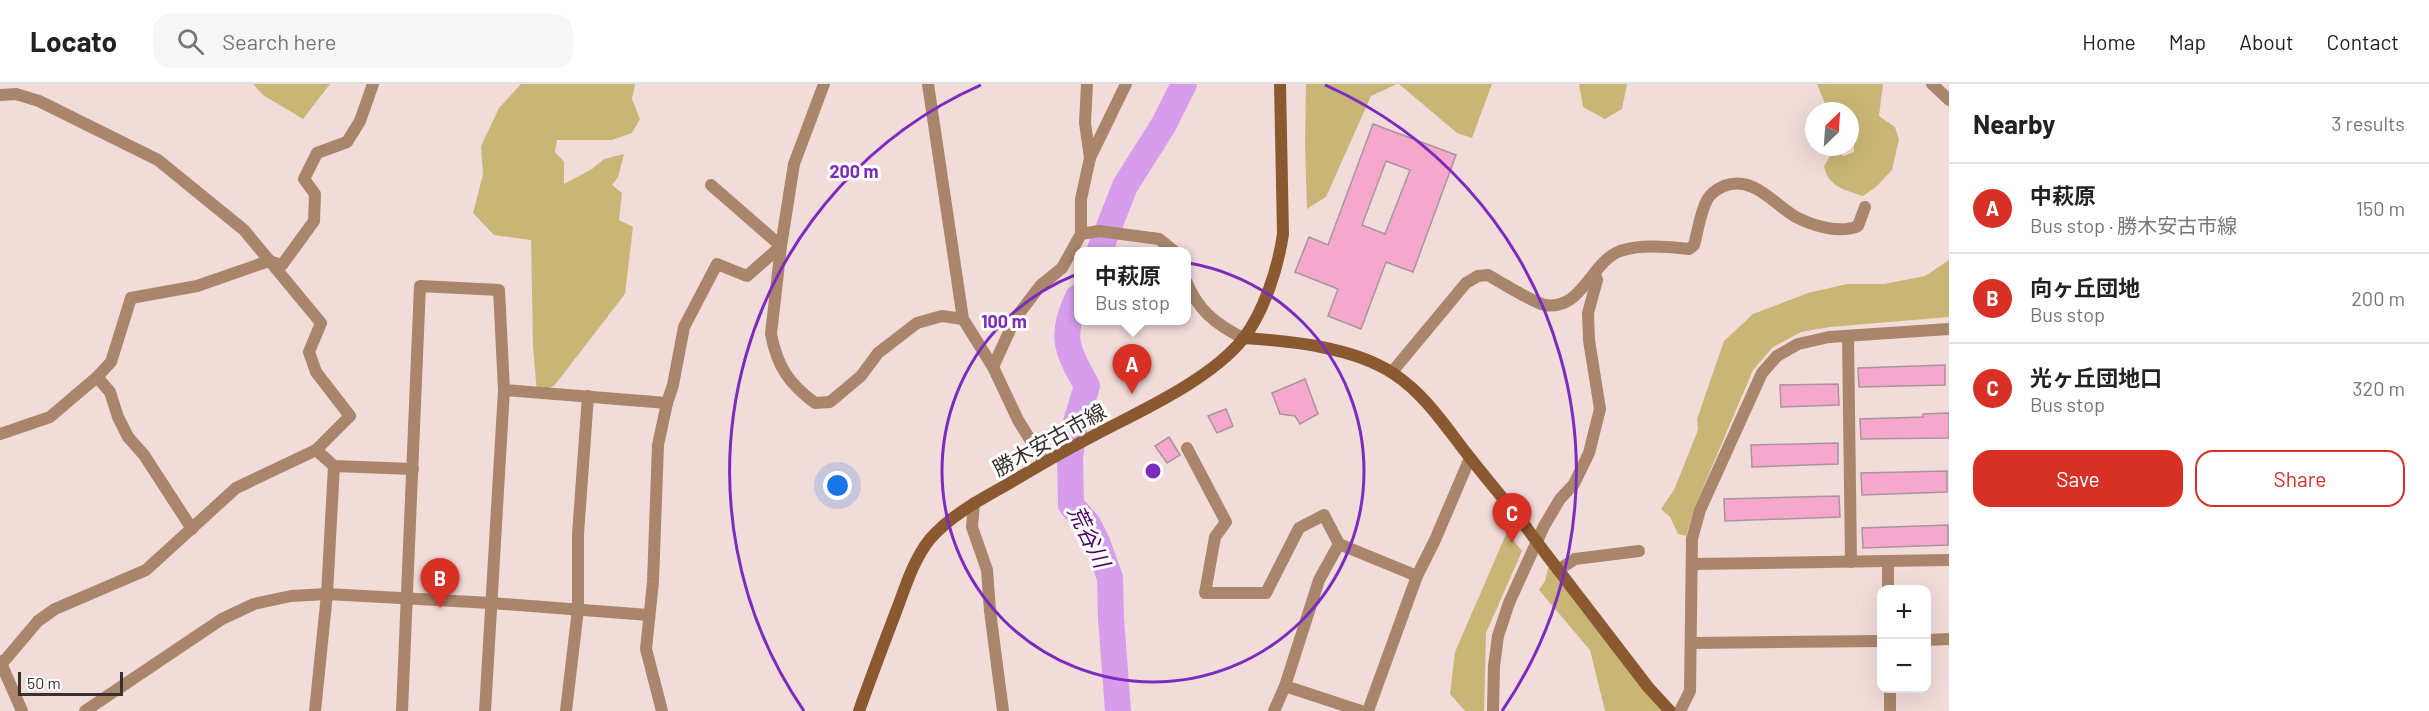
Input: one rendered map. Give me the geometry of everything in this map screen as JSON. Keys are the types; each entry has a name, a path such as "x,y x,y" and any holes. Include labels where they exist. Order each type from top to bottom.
{"main road":[{"name":"勝木安古市線","path":"859,711 909,578 930,539 950,520 974,503 1198,377 1231,351 1243,338 1255,318 1280,258 1283,234 1280,84"},
{"path":"1243,338 1292,342 1352,355 1392,372 1411,387 1436,412 1648,687 1670,711"}],"street":[{"path":"0,434 50,417 97,377 111,362 131,298 197,286 269,261 282,265 314,221 315,194 304,179 316,153 347,142 360,122 373,84"},
{"path":"824,84 794,164 780,246 771,334 773,346 788,380 814,403 830,402 861,376 878,353 917,323 942,316 963,319"},
{"path":"928,84 963,319 993,367 1018,420 1049,460"},
{"path":"1087,84 1085,123 1090,158"},
{"path":"993,367 1015,319 1040,286 1062,268 1081,234 1081,199 1090,158 1126,84"},
{"path":"1932,84 1949,100"},
{"path":"0,95 16,94 39,101 158,160 244,230 321,323 309,352 316,372 350,416 316,450 236,488 146,570 55,609 38,621 1,664 22,711"},
{"path":"1392,372 1466,283 1478,276 1488,275 1544,305 1560,305 1572,299 1609,258 1620,252 1650,246 1689,249 1694,245 1707,201 1716,189 1732,183 1744,183 1758,189 1796,217 1818,225 1848,231 1858,226 1865,207"},
{"path":"711,184 780,246"},
{"path":"1081,234 1099,231 1159,239 1169,247"},
{"path":"662,711 646,649 653,582 658,445 684,327 717,264 747,276 780,246"},
{"path":"1493,711 1494,666 1498,636 1509,603 1544,526 1560,499 1574,484 1589,453 1600,409 1588,340 1588,313 1598,280 1594,274"},
{"path":"402,711 420,286 499,290 504,390 485,711"},
{"path":"1191,292 1206,314 1243,338"},
{"path":"1680,711 1690,691 1692,539 1700,510 1762,373 1777,356 1798,344 1829,337 1949,329"},
{"path":"1848,336 1851,562"},
{"path":"97,377 110,392 128,437 144,455 192,529"},
{"path":"504,390 667,403"},
{"path":"566,711 578,609 578,534 588,396"},
{"path":"1188,448 1226,522 1215,537 1204,593 1266,593 1299,528 1324,515 1339,544 1417,576"},
{"path":"316,450 334,466 413,469"},
{"path":"1368,711 1417,576 1470,458"},
{"path":"315,711 327,594 334,466"},
{"path":"974,503 972,527 987,570 1003,711"},
{"path":"1274,711 1285,686 1319,580 1339,544"},
{"path":"1558,570 1575,559 1639,551"},
{"path":"1692,564 1949,560"},
{"path":"1888,561 1888,585"},
{"path":"85,711 222,619 254,604 291,596 327,594 649,615"},
{"path":"1931,640 1949,639"},
{"path":"1692,643 1877,640"},
{"path":"1285,686 1361,711"},
{"path":"1890,693 1890,711"}],"shaded area":[{"path":"253,84 330,84 303,119 263,95"},
{"path":"521,84 635,84 632,99 640,119 632,133 612,140 557,140 555,152 564,162 564,184 592,169 604,159 624,154 618,177 612,185 622,193 619,220 633,227 625,294 554,386 537,393 533,347 531,240 494,235 473,213 483,174 481,146 499,108"},
{"path":"1306,84 1397,84 1371,96 1326,197 1307,209 1305,144"},
{"path":"1399,84 1492,84 1472,138 1457,133"},
{"path":"1579,84 1627,84 1622,109 1605,119 1583,107"},
{"path":"1817,84 1883,84 1879,116 1895,127 1899,139 1892,170 1876,187 1863,196 1838,187 1829,179 1824,166 1830,156 1859,156 1859,102 1824,102"},
{"path":"1949,260 1949,317 1830,327 1801,332 1773,347 1753,370 1694,509 1686,536 1678,534 1670,517 1661,509 1674,490 1698,430 1697,419 1724,341 1753,314 1808,293 1847,284 1884,284 1925,276"},
{"path":"1507,532 1522,551 1486,633 1484,711 1465,711 1450,694 1455,652"},
{"path":"1550,561 1664,711 1605,711 1590,650 1539,590 1545,581"}],"building":[{"path":"1373,124 1456,155 1413,272 1386,262 1361,329 1328,316 1338,289 1295,272 1309,237 1328,245","holes":["1386,161 1410,170 1385,234 1362,225"]},
{"path":"1945,365 1945,385 1859,387 1858,368"},
{"path":"1305,379 1318,414 1300,424 1295,416 1280,414 1272,393"},
{"path":"1838,384 1839,405 1781,407 1780,385"},
{"path":"1226,409 1233,426 1217,433 1208,416"},
{"path":"1949,413 1949,438 1861,439 1860,419 1923,417 1923,414"},
{"path":"1169,437 1180,455 1167,463 1155,446"},
{"path":"1838,443 1838,464 1752,467 1751,445"},
{"path":"1947,471 1947,492 1862,495 1861,473"},
{"path":"1839,496 1840,517 1725,521 1724,499"},
{"path":"1948,525 1948,545 1863,548 1862,528"}],"waterway":[{"name":"荒谷川","path":"1101,247 1125,186 1164,124 1184,84"},
{"name":"荒谷川","path":"1074,306 1067,333 1068,343 1074,362 1087,386 1074,429 1070,457 1071,505 1088,524 1110,578 1118,711"}],"place":[{"name":"中萩原","path":"1132,394"},
{"name":"光ヶ丘団地口","path":"1512,543"},
{"name":"向ヶ丘団地","path":"440,608"}]}
